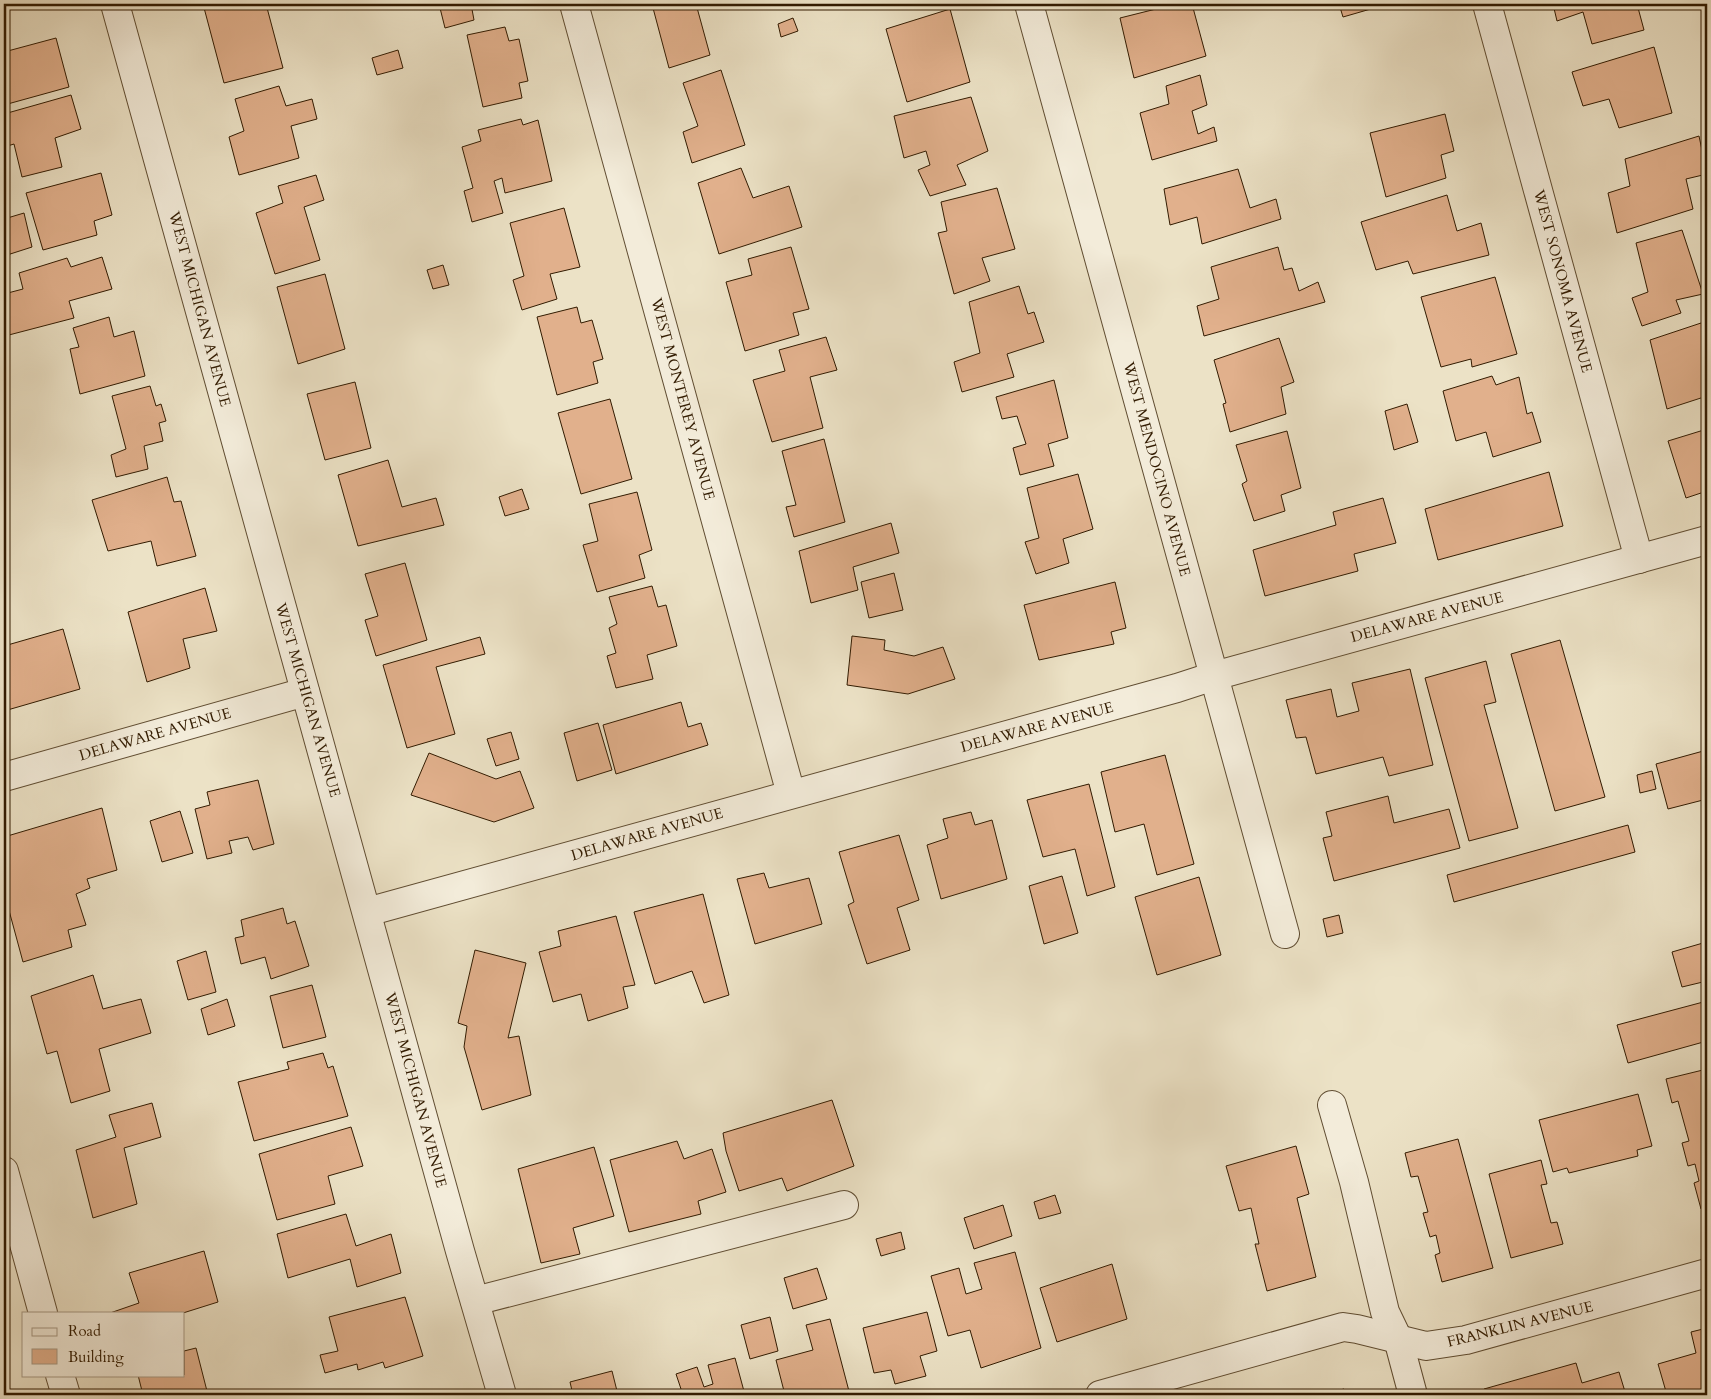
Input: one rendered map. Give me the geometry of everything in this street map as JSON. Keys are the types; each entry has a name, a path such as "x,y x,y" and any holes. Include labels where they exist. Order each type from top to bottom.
{"street":[{"name":"WEST MICHIGAN AVENUE","path":"115,4 502,1395"},
{"name":"WEST MONTEREY AVENUE","path":"574,4 791,794"},
{"name":"WEST MENDOCINO AVENUE","path":"1029,4 1286,934"},
{"name":"WEST SONOMA AVENUE","path":"1487,4 1639,559"},
{"name":"DELAWARE AVENUE","path":"367,912 1707,540"},
{"name":"DELAWARE AVENUE","path":"4,777 306,692"},
{"path":"1332,1105 1354,1182 1385,1312 1398,1339 1413,1395"},
{"path":"4,1171 43,1312"},
{"path":"475,1302 844,1205"},
{"name":"FRANKLIN AVENUE","path":"1100,1395 1343,1327 1426,1346 1466,1340 1707,1273"},
{"path":"60,1376 66,1395"}],"building":[{"path":"203,4 266,4 283,68 224,83"},
{"path":"439,4 471,4 474,20 445,28"},
{"path":"667,4 696,4 710,55 669,68 653,8"},
{"path":"825,4 848,4 848,5 826,9"},
{"path":"1176,4 1192,4 1206,56 1134,78 1120,18"},
{"path":"1339,4 1388,4 1343,17"},
{"path":"1553,4 1637,4 1644,30 1592,44 1583,12 1557,21"},
{"path":"950,9 970,82 907,102 886,29"},
{"path":"793,18 798,31 781,37 778,24"},
{"path":"505,27 509,41 519,39 528,81 519,83 522,98 483,107 467,35"},
{"path":"56,38 69,87 4,105 4,52"},
{"path":"1654,47 1672,113 1619,128 1609,99 1583,106 1572,72"},
{"path":"398,50 403,68 377,75 372,58"},
{"path":"721,70 745,145 692,163 683,132 698,126 683,83"},
{"path":"1200,75 1207,105 1192,111 1198,134 1214,127 1217,141 1152,160 1140,113 1169,104 1166,86"},
{"path":"279,86 286,106 312,99 317,119 291,126 299,158 239,175 229,137 244,131 235,99"},
{"path":"71,95 81,129 55,138 62,167 22,177 14,144 4,147 4,114"},
{"path":"971,97 988,151 957,165 966,185 930,196 918,170 930,165 926,151 904,158 894,116"},
{"path":"1445,114 1454,151 1441,155 1446,178 1386,197 1370,133"},
{"path":"521,119 523,125 538,120 552,181 505,193 502,178 494,181 503,213 472,222 464,191 473,188 462,147 481,141 478,130"},
{"path":"1699,136 1707,174 1686,179 1693,209 1617,233 1608,193 1630,186 1625,159"},
{"path":"741,168 753,198 789,186 802,227 719,254 698,183"},
{"path":"1238,169 1250,208 1276,199 1281,219 1202,244 1197,217 1170,225 1164,189"},
{"path":"101,173 112,215 94,221 97,235 43,250 26,193"},
{"path":"316,175 324,200 304,207 320,260 275,274 256,213 283,203 278,186"},
{"path":"997,188 1015,249 982,258 990,281 954,294 938,233 947,231 941,202"},
{"path":"1447,195 1457,231 1481,223 1489,255 1413,274 1408,261 1376,270 1361,222"},
{"path":"564,208 580,267 550,274 557,299 522,310 513,280 524,276 510,223"},
{"path":"24,213 32,247 4,256 4,219"},
{"path":"1682,230 1703,294 1676,300 1681,313 1642,326 1632,298 1648,292 1636,243"},
{"path":"791,247 809,309 793,313 799,335 745,351 726,282 752,275 748,259"},
{"path":"1278,247 1284,270 1292,268 1299,291 1318,282 1325,302 1204,336 1197,306 1219,299 1211,267"},
{"path":"102,257 112,289 69,301 74,318 5,336 4,294 23,289 19,273 67,258 71,267"},
{"path":"443,265 449,285 433,289 427,270"},
{"path":"325,274 345,349 298,364 277,287"},
{"path":"1495,277 1517,354 1472,367 1471,359 1441,367 1421,297"},
{"path":"1019,286 1028,314 1034,312 1044,342 1007,354 1014,377 962,392 954,362 980,353 969,302"},
{"path":"577,307 581,323 592,320 603,359 593,362 598,383 557,395 537,317"},
{"path":"109,317 114,337 134,331 145,376 80,394 70,349 79,347 73,328"},
{"path":"1707,321 1707,396 1667,409 1650,340"},
{"path":"826,337 837,370 810,377 823,428 772,442 753,380 785,371 779,350"},
{"path":"1279,338 1294,382 1281,387 1286,414 1230,432 1223,404 1226,403 1214,360"},
{"path":"1492,376 1496,385 1519,377 1527,414 1532,412 1541,442 1493,457 1486,432 1456,441 1443,391"},
{"path":"1054,380 1068,438 1048,444 1054,466 1020,475 1013,448 1026,444 1017,416 1002,419 996,397"},
{"path":"355,382 371,448 325,460 307,394"},
{"path":"150,386 156,406 161,404 166,421 159,423 163,441 144,446 148,469 116,477 111,455 126,449 112,396"},
{"path":"610,399 632,479 581,494 558,413"},
{"path":"1407,404 1418,442 1394,450 1385,411"},
{"path":"1707,429 1707,491 1686,498 1668,441"},
{"path":"1287,431 1301,488 1281,495 1285,511 1254,521 1242,484 1247,481 1236,445"},
{"path":"824,439 845,522 794,537 786,507 796,505 782,451"},
{"path":"388,460 402,507 436,498 444,525 358,546 338,475"},
{"path":"1549,472 1563,526 1438,560 1425,509"},
{"path":"1078,474 1093,529 1063,539 1069,563 1036,574 1025,542 1039,538 1027,488"},
{"path":"167,477 174,502 181,501 196,556 157,566 151,541 108,551 92,500"},
{"path":"522,489 529,509 505,516 499,497"},
{"path":"637,492 652,550 639,555 645,578 597,592 583,545 598,541 589,504"},
{"path":"1383,498 1396,543 1354,554 1358,571 1265,596 1253,550 1336,525 1333,512"},
{"path":"891,523 899,553 853,567 858,590 811,603 799,551"},
{"path":"405,563 427,640 376,656 365,620 378,616 365,574"},
{"path":"894,573 903,610 869,618 861,582"},
{"path":"1115,582 1126,628 1111,632 1114,644 1039,660 1024,605"},
{"path":"652,586 658,607 666,605 677,646 647,655 653,679 616,688 607,656 616,653 609,628 617,624 609,597"},
{"path":"205,588 217,631 183,639 190,668 147,682 128,612"},
{"path":"63,629 80,689 4,711 4,646"},
{"path":"852,636 885,640 884,650 914,656 943,647 955,679 908,694 847,685"},
{"path":"480,637 485,654 436,667 455,734 407,748 383,665"},
{"path":"1560,640 1605,797 1555,811 1511,654"},
{"path":"1486,661 1496,702 1484,705 1518,828 1469,841 1425,678"},
{"path":"1410,669 1433,765 1389,776 1383,757 1316,774 1306,737 1296,738 1286,700 1331,689 1337,717 1359,711 1352,683"},
{"path":"681,702 688,727 701,723 708,745 616,774 603,725"},
{"path":"598,723 612,770 577,781 564,733"},
{"path":"511,732 519,759 496,766 487,739"},
{"path":"1707,750 1707,799 1668,809 1656,764"},
{"path":"429,753 496,779 520,771 534,808 494,822 411,795"},
{"path":"1165,755 1194,864 1157,875 1144,824 1115,832 1101,772"},
{"path":"1652,771 1656,789 1640,793 1637,775"},
{"path":"258,780 274,844 253,850 248,837 229,841 232,853 207,859 195,809 210,805 207,792"},
{"path":"1089,784 1115,887 1087,896 1075,849 1043,857 1027,800"},
{"path":"1388,796 1394,823 1449,809 1460,848 1334,881 1323,838 1332,836 1326,812"},
{"path":"102,808 117,870 87,879 90,888 76,894 86,925 68,930 72,947 23,962 4,892 4,837"},
{"path":"180,811 193,853 162,862 150,821"},
{"path":"971,812 975,825 992,820 1007,879 941,899 927,845 948,838 943,819"},
{"path":"1628,825 1635,852 1454,902 1447,875"},
{"path":"899,835 919,900 897,908 910,950 867,964 848,905 854,902 839,852"},
{"path":"764,873 769,888 809,878 822,924 755,944 737,879"},
{"path":"1062,876 1078,933 1044,944 1029,886"},
{"path":"1199,877 1221,955 1157,975 1135,897"},
{"path":"703,894 729,995 704,1003 692,971 655,984 634,912"},
{"path":"283,908 287,924 295,921 309,966 271,979 265,957 241,964 235,938 244,936 241,920"},
{"path":"1339,915 1343,933 1327,937 1323,919"},
{"path":"616,916 635,985 623,987 628,1008 588,1021 581,994 553,1002 539,952 561,946 558,931"},
{"path":"1703,943 1707,959 1707,981 1682,987 1672,952"},
{"path":"475,950 526,963 508,1038 519,1036 531,1095 482,1110 464,1047 467,1026 458,1023"},
{"path":"206,951 216,992 188,1000 177,961"},
{"path":"93,975 103,1009 141,999 151,1033 99,1049 110,1091 71,1103 57,1051 47,1054 31,996"},
{"path":"312,985 326,1037 283,1048 270,996"},
{"path":"227,999 235,1026 208,1035 201,1009"},
{"path":"1707,1001 1707,1041 1628,1063 1617,1025"},
{"path":"323,1053 328,1068 333,1066 348,1116 254,1141 238,1082 289,1069 287,1062"},
{"path":"1707,1069 1707,1207 1701,1209 1694,1183 1699,1181 1695,1164 1688,1166 1682,1143 1689,1141 1678,1101 1672,1103 1666,1079"},
{"path":"1638,1094 1652,1146 1637,1150 1638,1156 1569,1173 1567,1168 1553,1172 1539,1120"},
{"path":"832,1100 854,1166 787,1191 782,1178 739,1191 726,1151 723,1133"},
{"path":"152,1103 161,1137 124,1148 137,1204 93,1218 76,1150 116,1137 109,1115"},
{"path":"351,1127 363,1166 328,1176 335,1204 277,1220 259,1154"},
{"path":"1458,1139 1493,1268 1442,1282 1435,1255 1440,1253 1436,1235 1430,1237 1423,1213 1428,1212 1418,1176 1411,1177 1405,1153"},
{"path":"677,1141 684,1159 712,1149 726,1192 698,1201 701,1214 629,1232 610,1160"},
{"path":"1296,1146 1309,1194 1297,1198 1316,1277 1267,1291 1255,1244 1259,1244 1251,1208 1239,1211 1226,1166"},
{"path":"594,1147 614,1216 573,1228 580,1254 541,1263 518,1169"},
{"path":"1541,1160 1547,1184 1541,1185 1551,1223 1557,1222 1563,1244 1511,1258 1489,1174"},
{"path":"1055,1195 1061,1213 1039,1219 1034,1202"},
{"path":"1003,1205 1012,1236 974,1249 964,1218"},
{"path":"346,1214 356,1246 391,1234 401,1273 357,1287 350,1259 288,1278 277,1234"},
{"path":"901,1232 905,1249 881,1256 876,1239"},
{"path":"204,1251 218,1302 185,1312 113,1312 139,1303 129,1273"},
{"path":"1015,1252 1041,1348 981,1368 970,1330 948,1336 931,1276 959,1268 966,1294 982,1289 974,1263"},
{"path":"1112,1264 1127,1319 1057,1342 1040,1288"},
{"path":"817,1268 827,1299 793,1309 784,1278"},
{"path":"405,1297 423,1356 385,1368 383,1362 358,1370 357,1364 325,1373 320,1355 338,1351 329,1317"},
{"path":"927,1312 937,1351 920,1356 926,1376 895,1384 891,1370 874,1373 863,1328"},
{"path":"770,1317 778,1351 750,1359 741,1325"},
{"path":"830,1319 850,1395 785,1395 776,1360 813,1350 806,1325"},
{"path":"1707,1328 1707,1392 1694,1395 1667,1395 1658,1364 1696,1353 1691,1332"},
{"path":"196,1348 208,1395 143,1395 138,1376 185,1376 185,1351"},
{"path":"735,1358 745,1395 683,1395 676,1374 697,1367 704,1387 713,1384 708,1365"},
{"path":"1576,1363 1582,1383 1619,1372 1626,1395 1486,1395 1484,1389"},
{"path":"612,1371 618,1395 573,1395 570,1382"},
{"path":"1344,1389 1345,1395 1320,1395"}]}
